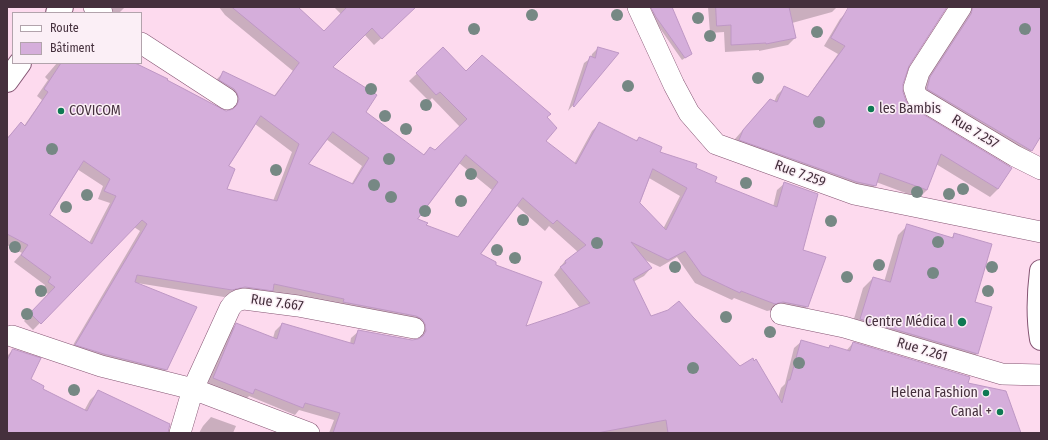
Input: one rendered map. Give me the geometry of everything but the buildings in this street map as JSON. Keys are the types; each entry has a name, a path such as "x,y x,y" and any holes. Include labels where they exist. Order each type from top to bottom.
{"main road":[{"path":"7,81 19,64"},
{"path":"1041,271 1038,292 1038,318 1041,339"}],"street":[{"name":"Rue 7.259","path":"638,7 688,113 716,144 854,194 1041,232"},
{"name":"Rue 7.257","path":"961,7 919,72 914,88 917,97 1015,156 1041,169"},
{"path":"142,44 227,99"},
{"name":"Rue 7.667","path":"180,433 193,389 230,308 237,300 244,299 298,306 414,328"},
{"name":"Rue 7.261","path":"781,314 844,327 1002,374 1041,375"},
{"path":"12,336 101,366 193,389 309,433"}],"place":[{"name":"les Bambis","path":"871,109"},
{"name":"COVICOM","path":"61,111"},
{"name":"Centre Médica l","path":"962,322"},
{"name":"Helena Fashion","path":"986,393"},
{"name":"Canal +","path":"1000,412"}]}
